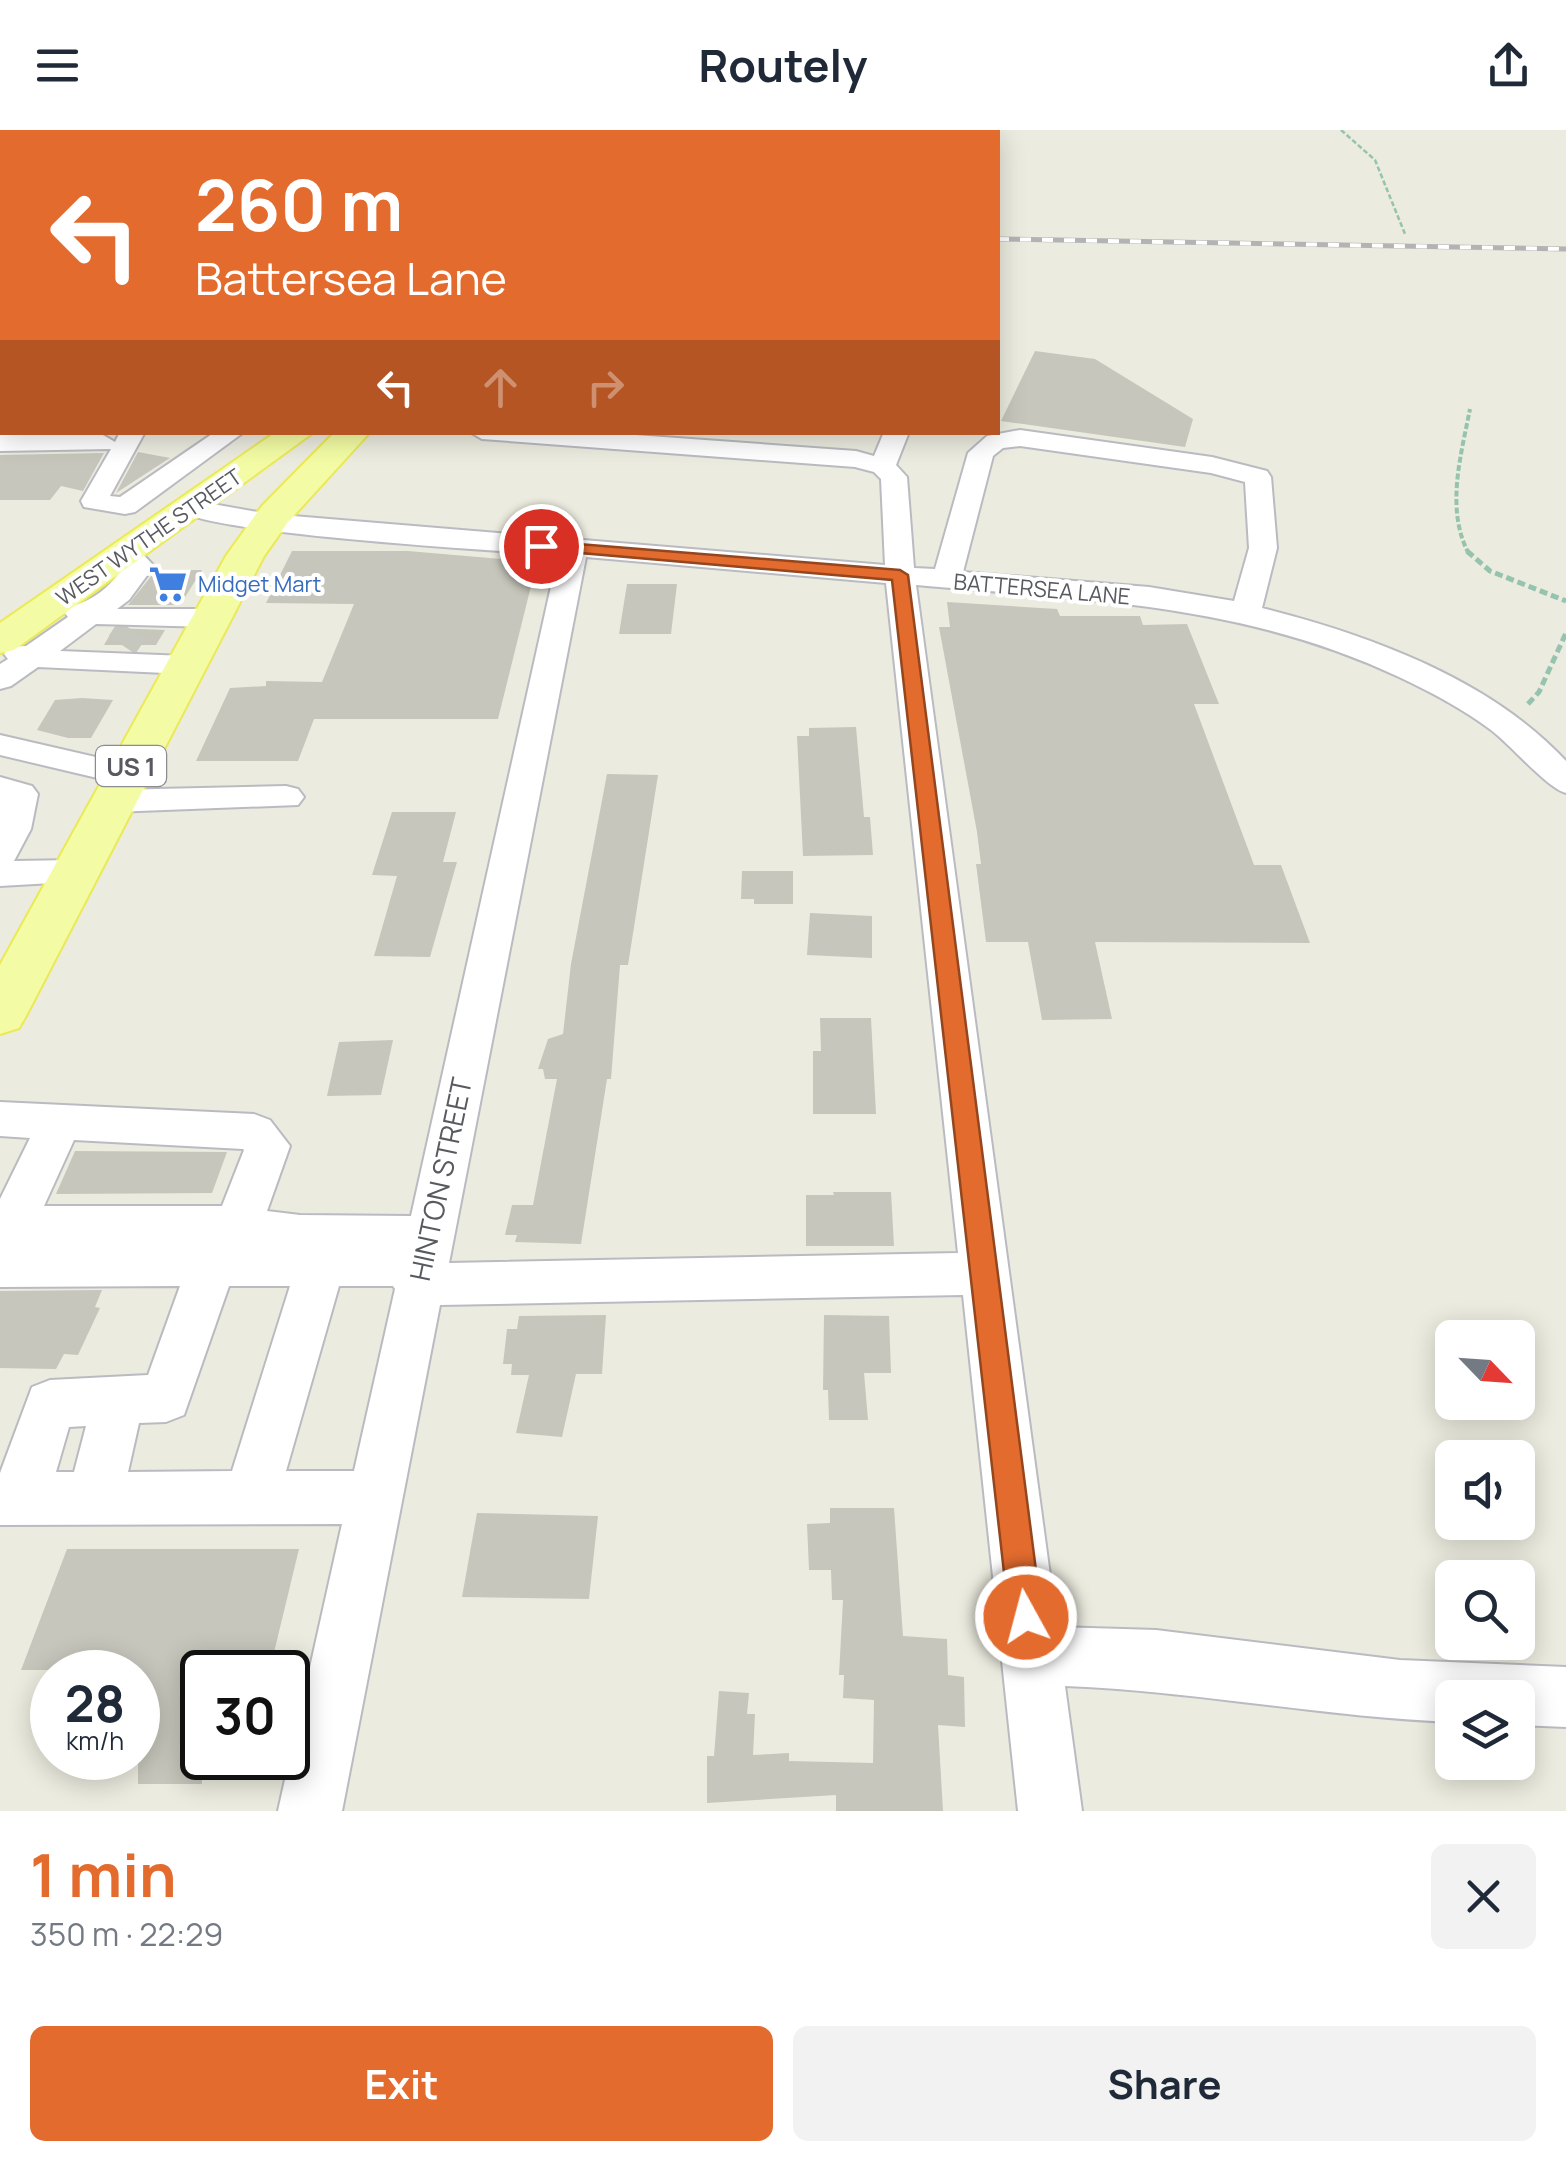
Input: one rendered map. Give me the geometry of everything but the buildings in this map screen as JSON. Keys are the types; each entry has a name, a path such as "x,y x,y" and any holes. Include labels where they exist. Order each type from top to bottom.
{"main road":[{"name":"WEST WYTHE STREET","path":"16,649 49,607 294,435"},
{"name":"US 1","path":"0,1014 120,788 169,664 194,618 268,522 351,435"}],"street":[{"path":"131,435 94,501 125,506 228,435"},
{"path":"524,435 856,459 883,466 894,477 900,575 1050,1811"},
{"path":"883,466 896,435"},
{"path":"946,580 981,452 996,441 1020,438 1212,464 1258,477 1262,548 1246,614"},
{"path":"0,443 103,443"},
{"name":"BATTERSEA LANE","path":"142,494 268,522 1180,601 1246,614 1385,660 1495,718 1564,777"},
{"name":"HINTON STREET","path":"310,1811 574,548"},
{"path":"117,631 119,594 140,566 126,553"},
{"path":"49,607 117,631 169,664"},
{"path":"0,650 194,618"},
{"path":"16,649 69,661 117,631"},
{"path":"69,661 85,638 117,631"},
{"path":"0,680 16,649"},
{"path":"0,744 120,788 286,797"},
{"path":"0,788 20,794 13,829 0,855"},
{"path":"0,874 75,872"},
{"path":"0,1120 254,1132 268,1146 166,1398 50,1404 11,1499 374,1496"},
{"path":"60,1122 4,1239 225,1246 321,1265 422,1262 820,1274 983,1274"},
{"path":"225,1246 300,1234 422,1262"},
{"path":"250,1500 321,1265"},
{"path":"94,1499 118,1401"},
{"path":"1030,1655 1156,1660 1400,1690 1566,1697"}],"path":[{"path":"1340,130 1375,160 1404,234"},
{"path":"1470,409 1459,463 1457,500 1462,544 1481,566 1566,601"},
{"path":"1495,718 1530,702 1566,633"}],"tunnel":[{"path":"122,645 132,630"}],"railway":[{"path":"1000,239 1566,249"}],"place":[{"name":"Midget Mart","path":"168,584"}],"route":[{"path":"541,546 900,575 1026,1617"}]}
